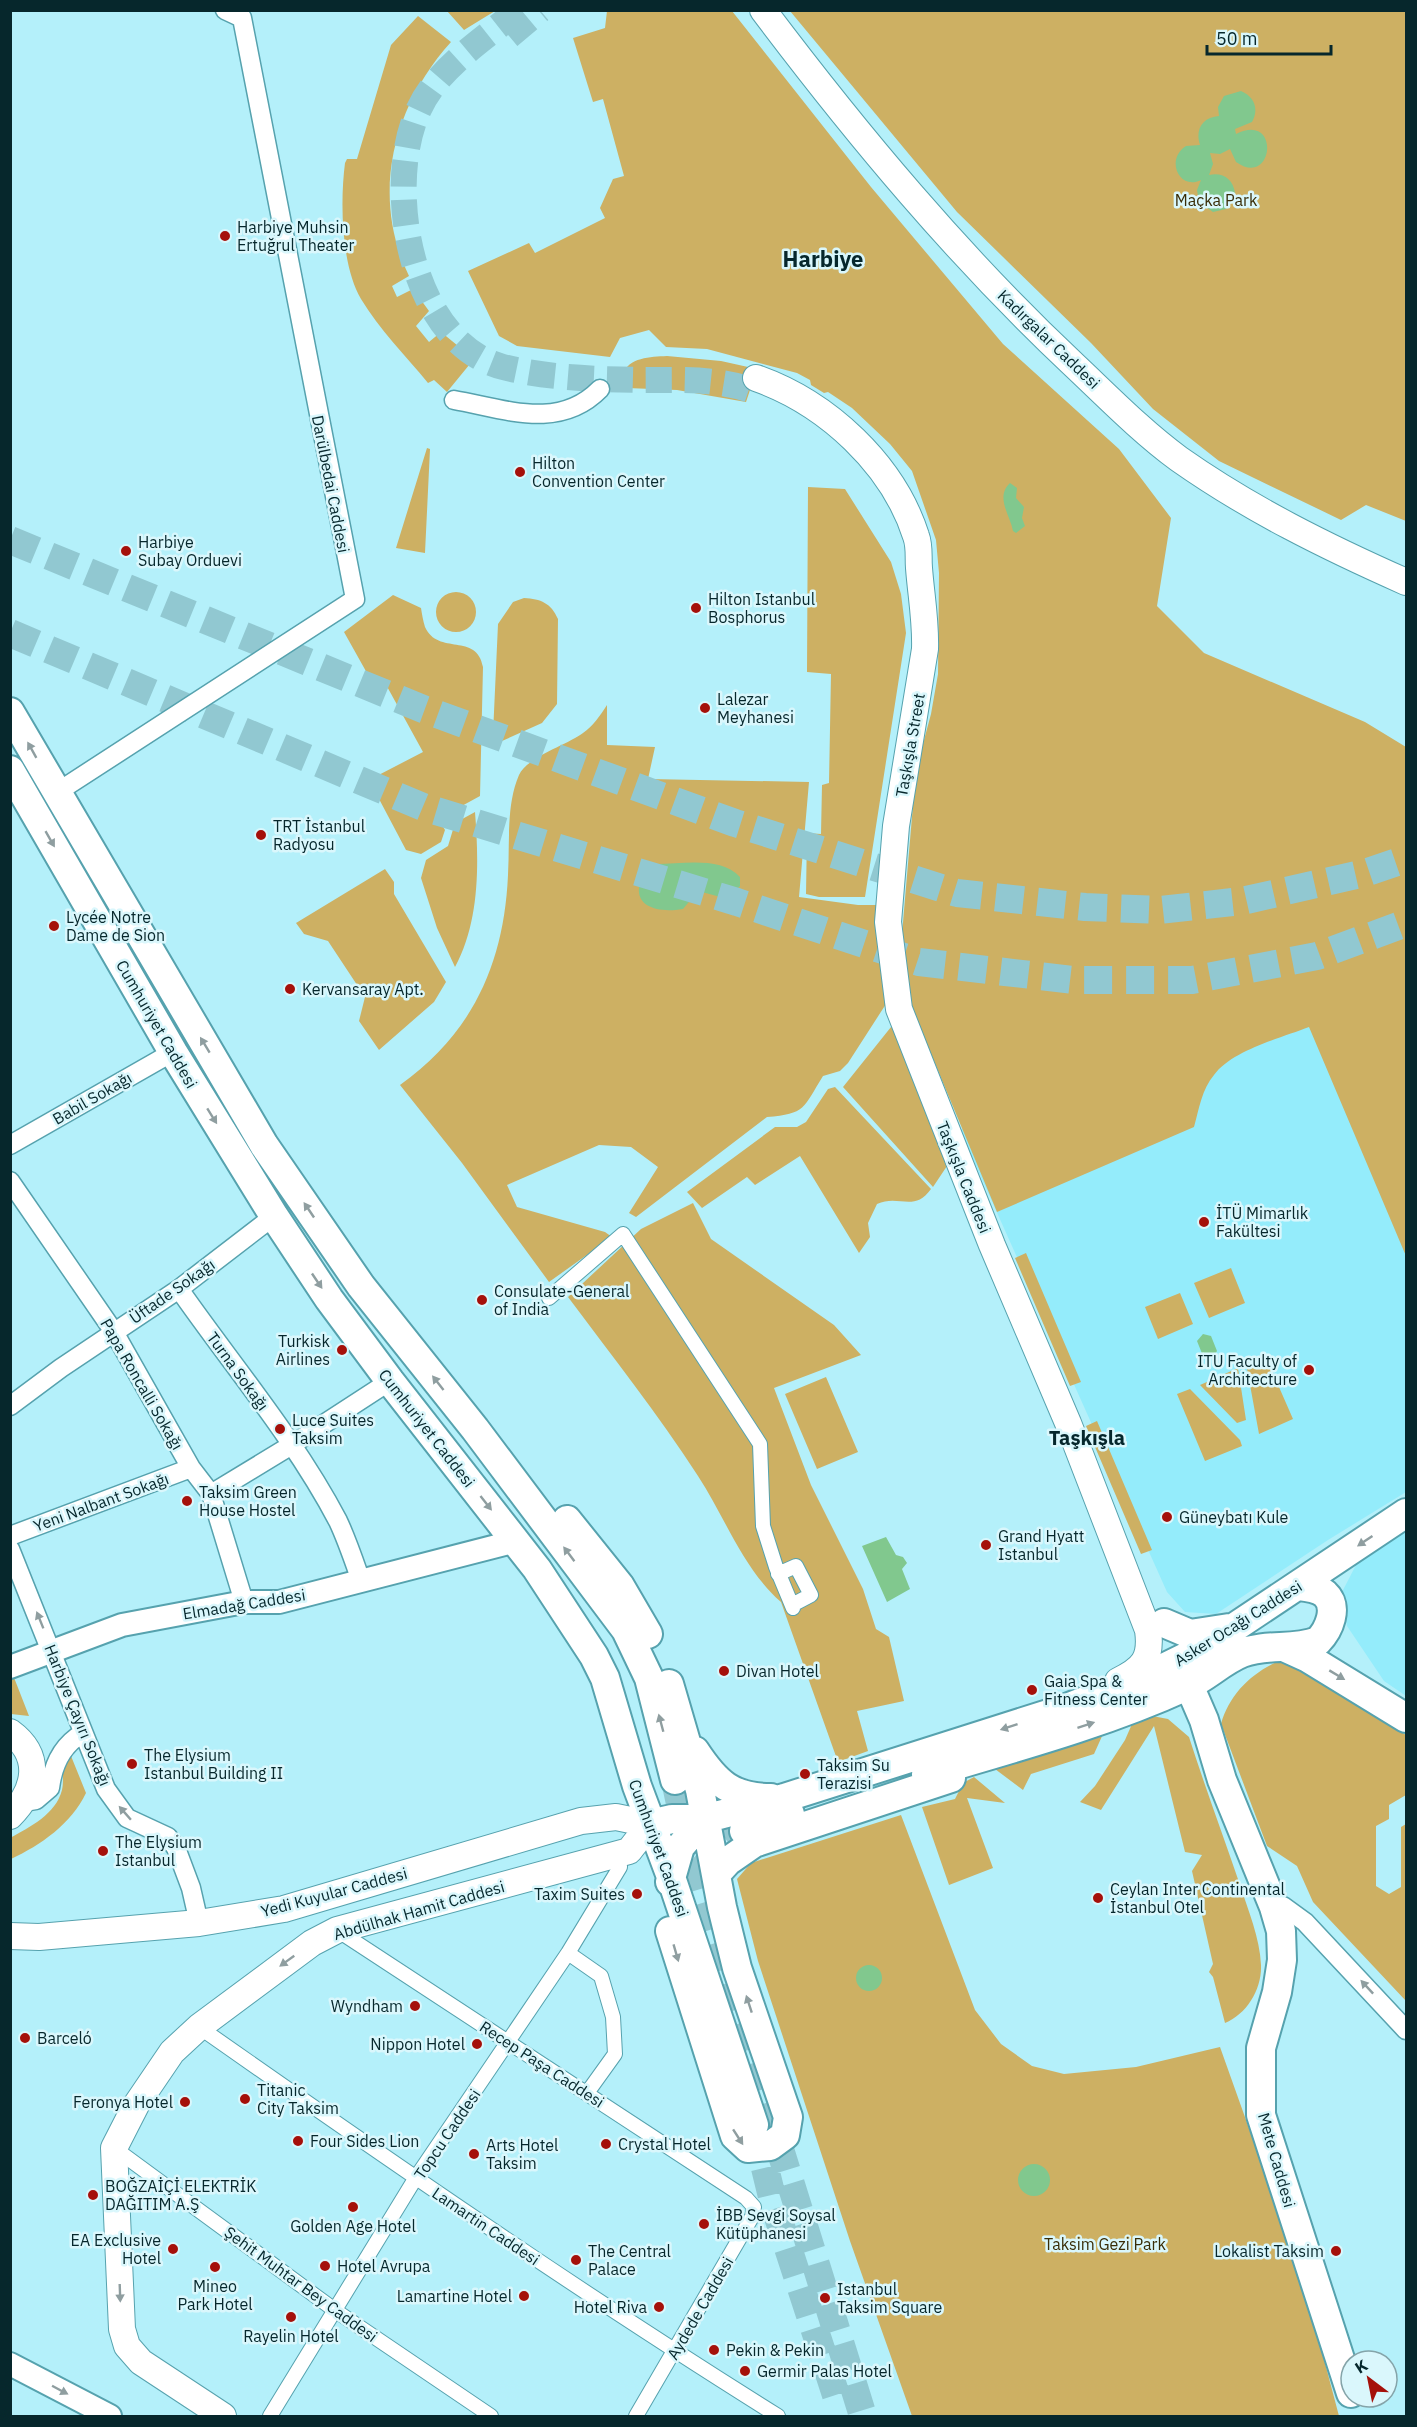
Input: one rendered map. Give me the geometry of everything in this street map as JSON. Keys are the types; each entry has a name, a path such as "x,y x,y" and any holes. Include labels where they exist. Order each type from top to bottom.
{"main road":[{"name":"Kadırgalar Caddesi","path":"763,10 852,126 951,241 1044,337 1136,423 1179,458 1248,505 1407,582"},
{"name":"Taşkışla Caddesi","path":"754,384 768,396 801,414 842,446 861,467 883,499 907,549 919,568 926,624 925,649 896,826 888,922 894,976 903,1018 945,1131 1068,1423 1144,1616 1149,1640 1143,1666 1064,1709"},
{"name":"Cumhuriyet Caddesi","path":"10,712 44,800 173,1052 274,1216 329,1299 390,1381 516,1541 594,1656 605,1678 650,1824 670,1874 754,2125"},
{"name":"Cumhuriyet Caddesi","path":"10,770 44,800 264,1144 361,1286 475,1429 626,1630 649,1678 675,1780"},
{"name":"Taşkışla Caddesi","path":"1068,1423 1085,1444 1099,1470 1184,1674"},
{"path":"475,1429 524,1466 620,1586 662,1662 686,1737 705,1820 717,1873 737,1968 788,2117 785,2135 763,2148 742,2146 732,2130 671,1935 670,1874 680,1847 705,1820"},
{"name":"Asker Ocağı Caddesi","path":"744,1831 763,1822 1034,1741 1138,1706 1184,1674 1234,1627 1407,1513"},
{"name":"Asker Ocağı Caddesi","path":"705,1820 784,1798 1064,1709 1184,1674 1262,1647 1286,1648 1318,1641 1324,1635 1331,1614 1329,1600 1324,1593 1298,1586"},
{"path":"1164,1623 1191,1634 1234,1627"},
{"path":"1286,1648 1308,1658 1407,1718"},
{"path":"1222,1780 1214,1704 1215,1692 1232,1658"},
{"name":"Mete Caddesi","path":"1184,1674 1204,1720 1222,1780 1274,1907 1281,1931 1282,1960 1277,1992 1261,2048 1261,2115 1339,2355"},
{"path":"1138,1706 1162,1709 1180,1717 1195,1732 1222,1780"},
{"path":"10,1732 23,1741 31,1758 31,1790 17,1809"},
{"path":"686,1737 707,1769 730,1790 753,1798 784,1798"},
{"path":"717,1873 728,1861 754,1843 965,1773 1034,1741"},
{"name":"Yedi Kuyular Caddesi","path":"10,1936 39,1937 199,1923 284,1909 570,1824 616,1817 650,1824"},
{"path":"650,1824 672,1819 705,1820"},
{"path":"570,1824 588,1828 601,1839 602,1846 598,1858 588,1863"},
{"name":"Abdülhak Hamit Caddesi","path":"223,2416 141,2362 128,2346 122,2329 114,2148 136,2105 172,2052 199,2027 312,1943 337,1930 588,1863 618,1852 629,1851 650,1824"}],"street":[{"name":"Darülbedai Caddesi","path":"44,800 354,599 242,18 225,10"},
{"path":"454,400 536,414 552,414 578,408 600,389"},
{"name":"Babil Sokağı","path":"10,1144 173,1052"},
{"name":"Papa Roncalli Sokağı","path":"10,1181 114,1332 191,1468 211,1494 244,1602"},
{"name":"Üftade Sokağı","path":"10,1406 179,1289 274,1216"},
{"path":"549,1298 623,1233 760,1444 763,1526 778,1575 792,1606 811,1595 796,1566 778,1575"},
{"name":"Turna Sokağı","path":"179,1289 291,1446 338,1522 361,1581"},
{"path":"211,1494 291,1446 390,1381"},
{"name":"Yeni Nalbant Sokağı","path":"10,1536 191,1468"},
{"name":"Elmadağ Caddesi","path":"10,1667 123,1625 244,1602 279,1602 516,1541"},
{"name":"Harbiye Çayırı Sokağı","path":"10,1549 106,1789 127,1818 168,1837 176,1848 191,1888 199,1923"},
{"path":"17,1809 42,1796 50,1788 58,1758 69,1741 83,1733"},
{"name":"Topcu Caddesi","path":"270,2416 415,2179 568,1953 620,1867 618,1852"},
{"path":"1274,1907 1283,1906 1305,1922 1407,2030"},
{"name":"Recep Paşa Caddesi","path":"337,1930 746,2198"},
{"path":"568,1953 601,1976 614,2017 615,2054 587,2094"},
{"name":"Lamartin Caddesi","path":"199,2027 415,2179 674,2352 778,2416"},
{"name":"Şehit Muhtar Bey Caddesi","path":"114,2148 336,2311 491,2416"},
{"name":"Aydede Caddesi","path":"636,2416 752,2217 754,2207 746,2198"},
{"path":"10,2364 110,2416"}],"shaded area":[{"path":"1241,91 1252,100 1255,113 1252,122 1235,129 1236,134 1250,130 1260,132 1266,140 1265,159 1258,166 1249,168 1236,162 1230,149 1220,154 1210,153 1213,164 1209,175 1219,175 1230,180 1235,193 1226,209 1213,212 1199,202 1197,190 1201,180 1193,182 1181,178 1177,172 1176,158 1186,146 1200,145 1199,129 1208,119 1219,116 1218,107 1224,96"},
{"path":"1010,483 1017,488 1016,498 1024,507 1022,518 1025,526 1016,533 1013,531 1004,500 1006,488"},
{"path":"701,863 723,866 740,877 740,886 728,899 698,891 683,909 660,910 644,903 639,888 649,867 656,864"},
{"name":"İTÜ Mimarlık Fakültesi","path":"1406,922 1406,1492 1216,1614 1185,1612 1167,1592 960,1130"},
{"path":"1203,1334 1211,1336 1217,1351 1212,1359 1203,1356 1197,1341"},
{"path":"1406,1531 1406,1696 1384,1681 1347,1626 1342,1592 1356,1565"},
{"path":"886,1537 896,1555 903,1557 907,1563 902,1569 910,1589 887,1602 862,1546"},
{"path":"869,1965 878,1969 882,1978 878,1987 869,1991 860,1987 856,1978 860,1969"},
{"path":"1034,2164 1045,2169 1050,2180 1045,2191 1034,2196 1023,2191 1018,2180 1023,2169"}],"green space":[{"path":"447,11 495,11 464,30"},
{"path":"607,11 732,11 871,187 1003,344 1119,449 1171,518 1157,606 1204,653 1365,722 1406,747 1406,1256 1309,1027 1258,1046 1232,1058 1222,1066 1207,1086 1201,1099 1194,1127 997,1212 911,1006 902,934 916,770 931,714 938,674 939,573 936,540 912,471 890,444 852,408 828,392 824,393 811,385 810,380 797,373 707,349 666,347 649,330 620,338 610,357 517,346 499,336 468,271 529,243 535,253 605,218 600,208 613,179 624,176 603,99 593,102 573,38 605,28"},
{"name":"Maçka Park","path":"790,11 1406,11 1406,521 1366,505 1341,520 1219,461 1153,409 1091,343 957,212"},
{"path":"418,16 451,42 431,67 414,94 402,123 394,153 390,184 391,215 397,246 409,276 392,286 397,297 413,289 429,311 416,326 429,342 441,332 474,359 447,392 434,380 428,383 368,310 354,285 349,269 344,233 345,163 347,159 357,159 391,45"},
{"path":"667,356 721,361 757,369 746,402 677,390 627,388 623,385 622,375 625,369 635,361"},
{"path":"427,448 430,449 425,553 396,548"},
{"path":"808,487 845,489 891,562 901,594 906,633 865,897 819,897 806,894 807,833 821,834 822,785 829,783 831,674 807,672"},
{"path":"456,592 464,593 470,598 475,604 475,620 470,626 464,631 456,632 448,631 442,626 437,620 436,612 437,604 442,598 448,593"},
{"path":"393,595 421,608 425,627 431,636 439,641 473,650 479,656 483,667 480,796 438,819 445,830 441,842 421,854 406,850 369,780 423,752 384,681 372,682 344,632"},
{"path":"524,598 536,599 545,603 558,619 557,704 542,723 502,741 493,734 498,624 513,602"},
{"path":"607,705 607,745 655,747 648,779 809,782 799,897 858,905 878,905 886,1004 848,1063 840,1071 823,1076 802,1107 789,1114 767,1117 636,1217 629,1213 658,1167 631,1147 599,1145 507,1185 517,1207 605,1232 612,1237 549,1282 462,1163 400,1085 447,1043 480,994 491,966 500,938 505,907 510,811 519,775 530,763 587,730"},
{"path":"475,812 476,891 469,931 455,967 437,928 421,878 426,860 448,846 455,823"},
{"path":"385,869 394,882 394,894 446,982 434,1002 379,1050 359,1021 365,997 328,941 304,934 296,923"},
{"path":"895,1022 949,1163 933,1187 843,1087"},
{"path":"835,1087 931,1189 925,1196 912,1202 885,1201 877,1204 868,1223 870,1237 859,1253 800,1156 755,1185 747,1177 702,1208 687,1192 775,1127 797,1127 806,1122 828,1089"},
{"path":"693,1203 711,1239 834,1325 861,1355 774,1388 811,1485 863,1589 876,1629 889,1637 904,1701 857,1711 868,1751 838,1762 781,1602 768,1589 745,1558 708,1492 667,1430 568,1297 641,1229"},
{"path":"1026,1253 1081,1382 1070,1386 1015,1258"},
{"path":"1231,1268 1245,1303 1209,1318 1194,1283"},
{"path":"1180,1293 1193,1324 1158,1339 1145,1307"},
{"path":"1265,1355 1293,1419 1259,1434 1246,1363"},
{"path":"1238,1368 1246,1420 1237,1423 1200,1385"},
{"path":"826,1377 858,1452 817,1469 785,1394"},
{"path":"1190,1389 1240,1440 1242,1446 1205,1461 1177,1394"},
{"path":"1097,1421 1152,1550 1141,1554 1086,1426"},
{"path":"1279,1661 1316,1678 1406,1735 1406,1795 1389,1805 1389,1819 1376,1826 1376,1886 1389,1894 1401,1887 1401,1827 1406,1824 1406,2001 1313,1902 1297,1866 1267,1846 1221,1724 1235,1694 1242,1686 1259,1672"},
{"path":"13,1675 29,1716 11,1714 10,1676"},
{"path":"1147,1715 1168,1719 1189,1737 1256,1934 1261,1974 1256,1992 1240,2014 1225,2023 1213,1977 1209,1972 1213,1964 1192,1871 1202,1855 1185,1852 1154,1726 1101,1810 1080,1802 1095,1786 1125,1740 1132,1724"},
{"path":"1103,1734 1094,1754 1031,1774 1023,1790 995,1769"},
{"path":"71,1756 86,1793 80,1804 64,1824 44,1840 11,1859 10,1838 41,1819 54,1806 62,1790 63,1761"},
{"path":"974,1777 1005,1803 967,1798 993,1868 949,1885 922,1807 955,1799 963,1783"},
{"name":"Taksim Gezi Park","path":"901,1815 975,2010 1001,2044 1032,2066 1064,2074 1136,2067 1220,2047 1303,2280 1339,2416 912,2416 850,2241 758,1961 737,1879 751,1863"}],"tunnel":[{"path":"518,10 463,55 438,80 419,109 408,141 404,178 405,218 413,258 426,295 446,327 471,352 503,367 553,376 724,383 751,390"},
{"path":"509,36 540,10"},
{"path":"10,540 423,709 735,823 957,893 1085,907 1160,910 1242,901 1365,873 1406,859"},
{"path":"10,633 423,807 737,902 919,962 1074,980 1192,980 1317,956 1406,923"},
{"path":"675,1780 696,1879 863,2416"},
{"path":"700,1873 719,1848 744,1831"},
{"path":"755,2127 774,2205 837,2398"}],"place":[{"name":"Harbiye Muhsin Ertuğrul Theater","path":"225,236"},
{"name":"Hilton Convention Center","path":"520,472"},
{"name":"Harbiye Subay Orduevi","path":"126,551"},
{"name":"Hilton Istanbul Bosphorus","path":"696,608"},
{"name":"Lalezar Meyhanesi","path":"705,708"},
{"name":"TRT İstanbul Radyosu","path":"261,835"},
{"name":"Lycée Notre Dame de Sion","path":"54,926"},
{"name":"Kervansaray Apt.","path":"290,989"},
{"name":"İTÜ Mimarlık Fakültesi","path":"1204,1222"},
{"name":"Consulate-General of India","path":"482,1300"},
{"name":"Turkisk Airlines","path":"342,1350"},
{"name":"ITU Faculty of Architecture","path":"1309,1370"},
{"name":"Luce Suites Taksim","path":"280,1429"},
{"name":"Taksim Green House Hostel","path":"187,1501"},
{"name":"Güneybatı Kule","path":"1167,1517"},
{"name":"Grand Hyatt Istanbul","path":"986,1545"},
{"name":"Divan Hotel","path":"724,1671"},
{"name":"Gaia Spa & Fitness Center","path":"1032,1690"},
{"name":"The Elysium Istanbul Building II","path":"132,1764"},
{"name":"Taksim Su Terazisi","path":"805,1774"},
{"name":"The Elysium Istanbul","path":"103,1851"},
{"name":"Taxim Suites","path":"637,1894"},
{"name":"Ceylan Inter Continental İstanbul Otel","path":"1098,1898"},
{"name":"Wyndham","path":"415,2006"},
{"name":"Barceló","path":"25,2038"},
{"name":"Nippon Hotel","path":"477,2044"},
{"name":"Titanic City Taksim","path":"245,2099"},
{"name":"Feronya Hotel","path":"185,2102"},
{"name":"Four Sides Lion","path":"298,2141"},
{"name":"Crystal Hotel","path":"606,2144"},
{"name":"Arts Hotel Taksim","path":"474,2154"},
{"name":"BOĞZAİÇİ ELEKTRİK DAĞITIM A.Ş","path":"93,2195"},
{"name":"Golden Age Hotel","path":"353,2207"},
{"name":"İBB Sevgi Soysal Kütüphanesi","path":"704,2224"},
{"name":"EA Exclusive Hotel","path":"173,2249"},
{"name":"Lokalist Taksim","path":"1336,2251"},
{"name":"The Central Palace","path":"576,2260"},
{"name":"Hotel Avrupa","path":"325,2266"},
{"name":"Mineo Park Hotel","path":"215,2267"},
{"name":"Lamartine Hotel","path":"524,2296"},
{"name":"Istanbul Taksim Square","path":"825,2298"},
{"name":"Hotel Riva","path":"659,2307"},
{"name":"Rayelin Hotel","path":"291,2317"},
{"name":"Pekin & Pekin","path":"714,2350"},
{"name":"Germir Palas Hotel","path":"745,2371"}],"district":[{"name":"Harbiye","path":"823,259"},
{"name":"Taşkışla","path":"1087,1438"}]}
